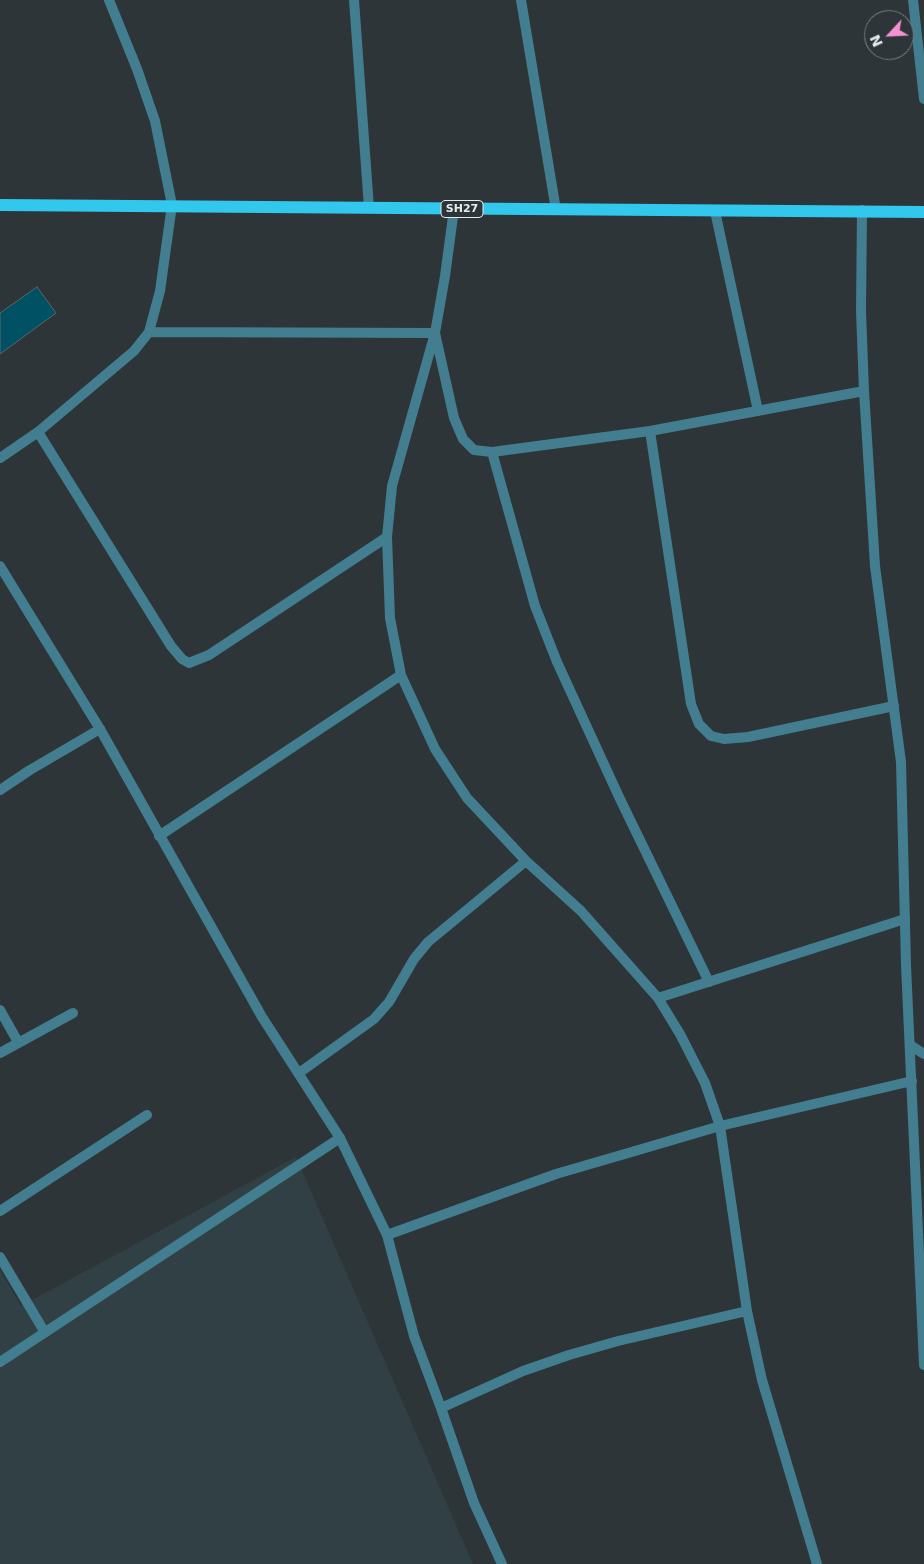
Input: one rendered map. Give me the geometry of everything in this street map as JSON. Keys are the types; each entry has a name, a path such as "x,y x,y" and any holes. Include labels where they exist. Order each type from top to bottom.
{"main road":[{"name":"SH27","path":"0,205 715,211 862,210 924,212"}],"street":[{"path":"0,458 38,432 134,351 148,332 160,291 172,205 155,121 137,68 109,0"},
{"path":"354,0 369,208"},
{"path":"520,0 556,210"},
{"path":"913,0 921,47 924,99"},
{"path":"454,209 435,333 392,486 387,537 390,618 401,675 435,749 467,798 526,861 581,911 658,998 680,1034 705,1083 720,1126 747,1311 762,1380 817,1564"},
{"path":"862,210 861,311 875,566 901,762 905,919 924,1365"},
{"path":"715,211 758,411"},
{"path":"148,332 435,333"},
{"path":"435,333 454,418 463,439 474,450 492,452 650,431 864,391"},
{"path":"650,431 691,704 699,724 711,736 724,739 740,738 894,706"},
{"path":"38,432 171,646 182,659 189,663 209,655 387,537"},
{"path":"492,452 535,606 557,662 620,799 709,982"},
{"path":"0,566 100,729 262,1017 340,1138 387,1235 414,1336 442,1408 474,1502 502,1564"},
{"path":"159,836 401,675"},
{"path":"0,790 100,729"},
{"path":"298,1073 374,1019 389,1002 414,959 428,942 526,861"},
{"path":"658,998 905,919"},
{"path":"0,1010 18,1042"},
{"path":"0,1052 72,1013"},
{"path":"910,1046 924,1054"},
{"path":"387,1235 556,1174 720,1126 912,1081"},
{"path":"0,1211 146,1115"},
{"path":"0,1362 44,1331 340,1138"},
{"path":"0,1257 44,1331"},
{"path":"442,1408 523,1371 569,1355 618,1341 747,1311"}],"shaded area":[{"path":"296,1157 473,1564 0,1564 0,1270 21,1306"}],"building":[{"path":"37,287 56,313 0,354 0,313"}]}
